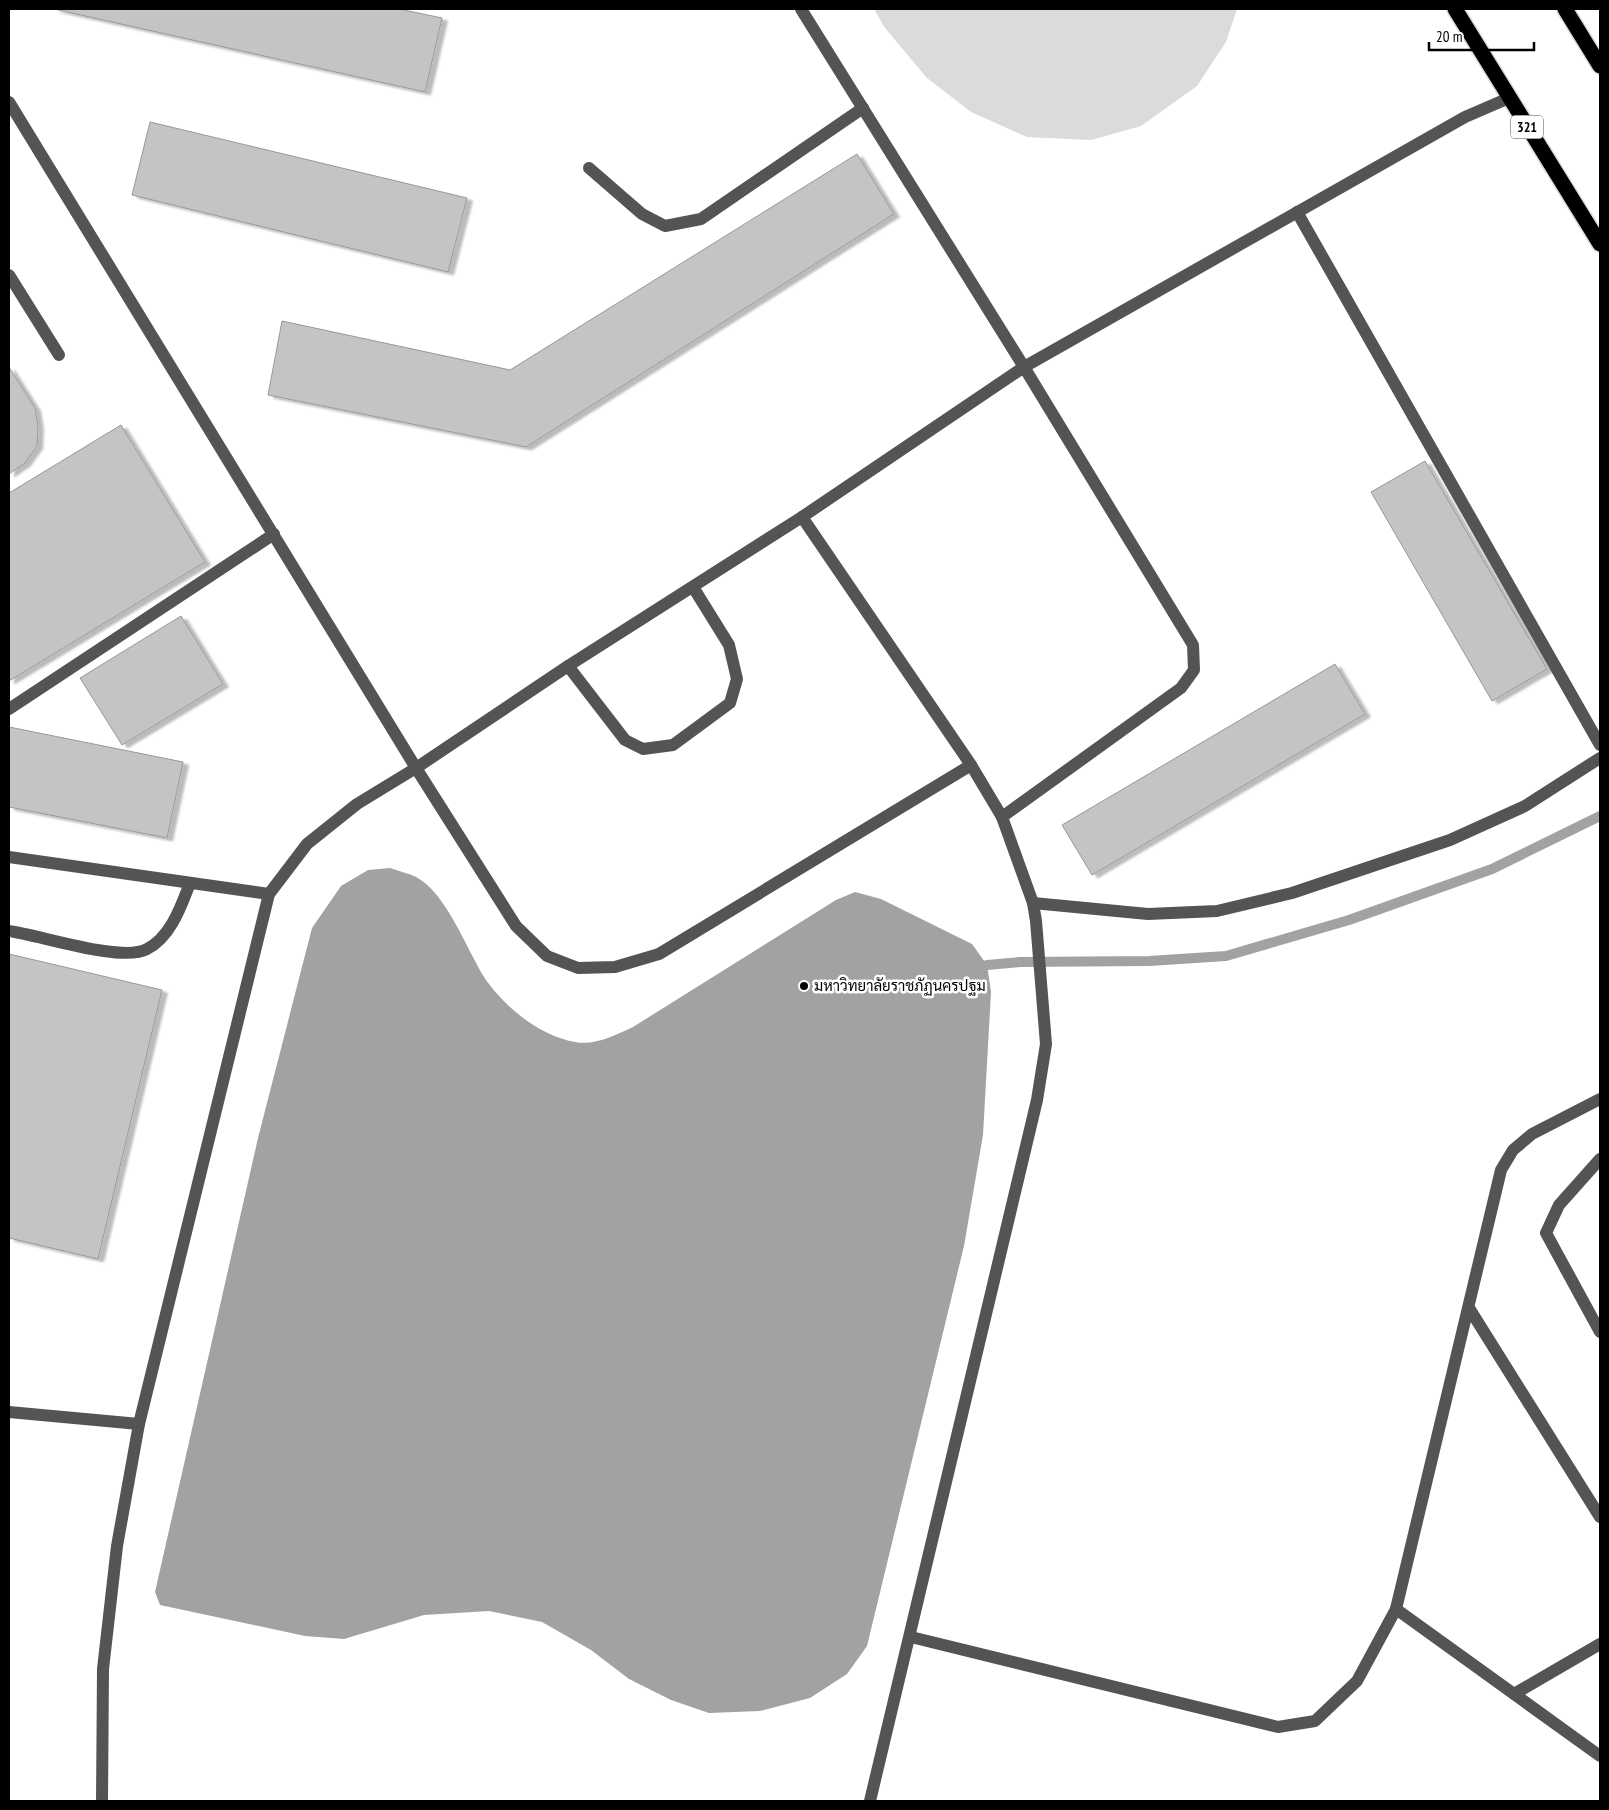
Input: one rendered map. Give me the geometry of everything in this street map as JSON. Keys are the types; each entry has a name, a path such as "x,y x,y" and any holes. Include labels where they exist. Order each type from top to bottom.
{"highway":[{"name":"321","path":"1455,9 1600,244"},
{"path":"1565,9 1600,66"}],"lane":[{"path":"801,9 1024,367 1193,645 1194,670 1181,688 1002,817"},
{"path":"102,1801 103,1670 117,1546 139,1424 269,894 307,844 357,804 416,768 568,666 802,517 1024,367 1464,117 1509,98"},
{"path":"9,102 416,768 516,926 548,956 578,968 615,967 659,954 970,765"},
{"path":"589,168 642,214 664,226 701,219 863,108"},
{"path":"1297,212 1600,745"},
{"path":"9,275 59,355"},
{"path":"802,517 970,765 1002,817 1033,903 1042,984 1046,1044 1037,1100 911,1637 870,1801"},
{"path":"9,709 274,534"},
{"path":"568,666 624,740 643,749 673,745 730,703 736,679 729,645 693,587"},
{"path":"1033,903 1148,914 1217,911 1292,893 1450,840 1525,806 1600,758"},
{"path":"9,857 269,894"},
{"path":"9,931 124,954 146,950 160,940 177,914 190,883"},
{"path":"911,1637 1278,1727 1315,1721 1358,1681 1396,1609 1501,1170 1513,1150 1532,1134 1600,1100"},
{"path":"1600,1159 1596,1161 1560,1205 1546,1233 1600,1332"},
{"path":"1468,1308 1600,1517"},
{"path":"9,1412 139,1424"},
{"path":"1396,1609 1600,1756"},
{"path":"1514,1694 1600,1644"}],"shaded area":[{"path":"874,9 1237,9 1226,42 1197,86 1141,126 1091,140 1027,137 971,112 927,78 885,28"},
{"path":"390,868 416,877 437,896 456,924 486,980 503,1001 525,1019 549,1034 575,1042 597,1041 633,1027 836,900 855,892 881,899 972,944 987,965 991,992 983,1135 964,1246 867,1646 847,1674 810,1698 760,1711 709,1713 671,1700 629,1679 591,1650 542,1622 489,1611 424,1615 344,1639 305,1636 160,1605 155,1592 258,1138 312,928 341,886 368,870"}],"building":[{"path":"54,9 399,9 442,18 425,92"},
{"path":"150,122 467,198 448,272 132,195"},
{"path":"857,154 894,214 526,447 268,395 282,321 510,370"},
{"path":"9,367 35,408 38,426 37,446 25,463 9,474"},
{"path":"121,425 205,562 9,681 9,493"},
{"path":"1425,461 1547,669 1492,701 1371,492"},
{"path":"181,616 223,684 122,745 80,678"},
{"path":"1335,664 1365,714 1092,875 1062,825"},
{"path":"9,727 183,762 167,838 9,807"},
{"path":"9,954 162,990 98,1259 9,1238"}],"waterway":[{"path":"987,965 1020,962 1149,961 1226,956 1349,920 1492,869 1600,816"}],"place":[{"name":"มหาวิทยาลัยราชภัฏนครปฐม","path":"804,986"}]}
